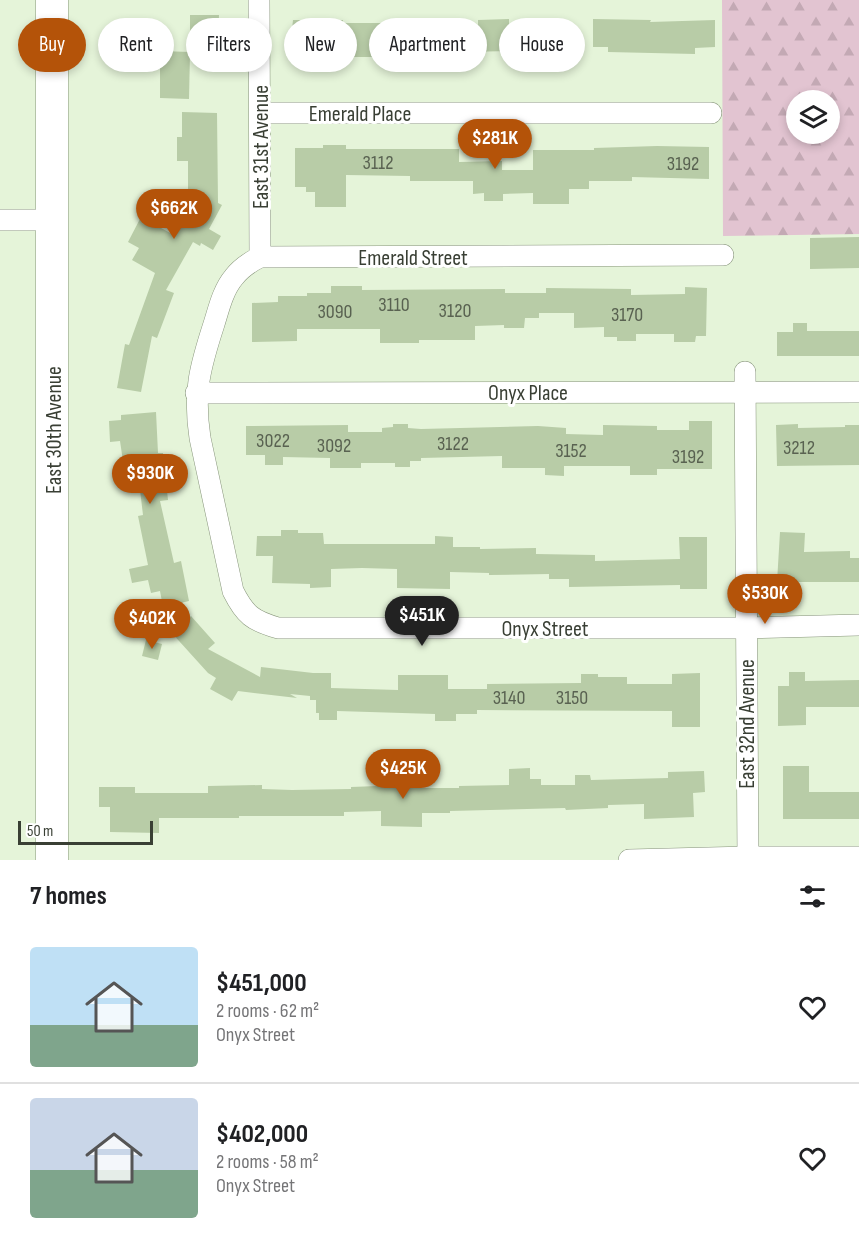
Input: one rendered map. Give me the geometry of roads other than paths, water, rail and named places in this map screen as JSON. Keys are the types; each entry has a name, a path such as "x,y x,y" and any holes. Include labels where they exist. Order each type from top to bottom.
{"main road":[{"name":"East 30th Avenue","path":"52,0 52,860"}],"street":[{"name":"East 31st Avenue","path":"259,0 260,257"},
{"name":"Emerald Place","path":"260,113 711,113"},
{"path":"0,220 53,220"},
{"name":"Emerald Street","path":"260,257 723,255"},
{"path":"196,393 200,370 223,296 234,277 246,264 260,257"},
{"name":"Onyx Place","path":"196,393 745,382 859,392"},
{"name":"East 32nd Avenue","path":"745,382 747,858"},
{"name":"Onyx Street","path":"196,393 196,414 200,438 233,591 241,607 256,622 278,628 746,628 859,625"},
{"path":"629,860 859,857"}]}
